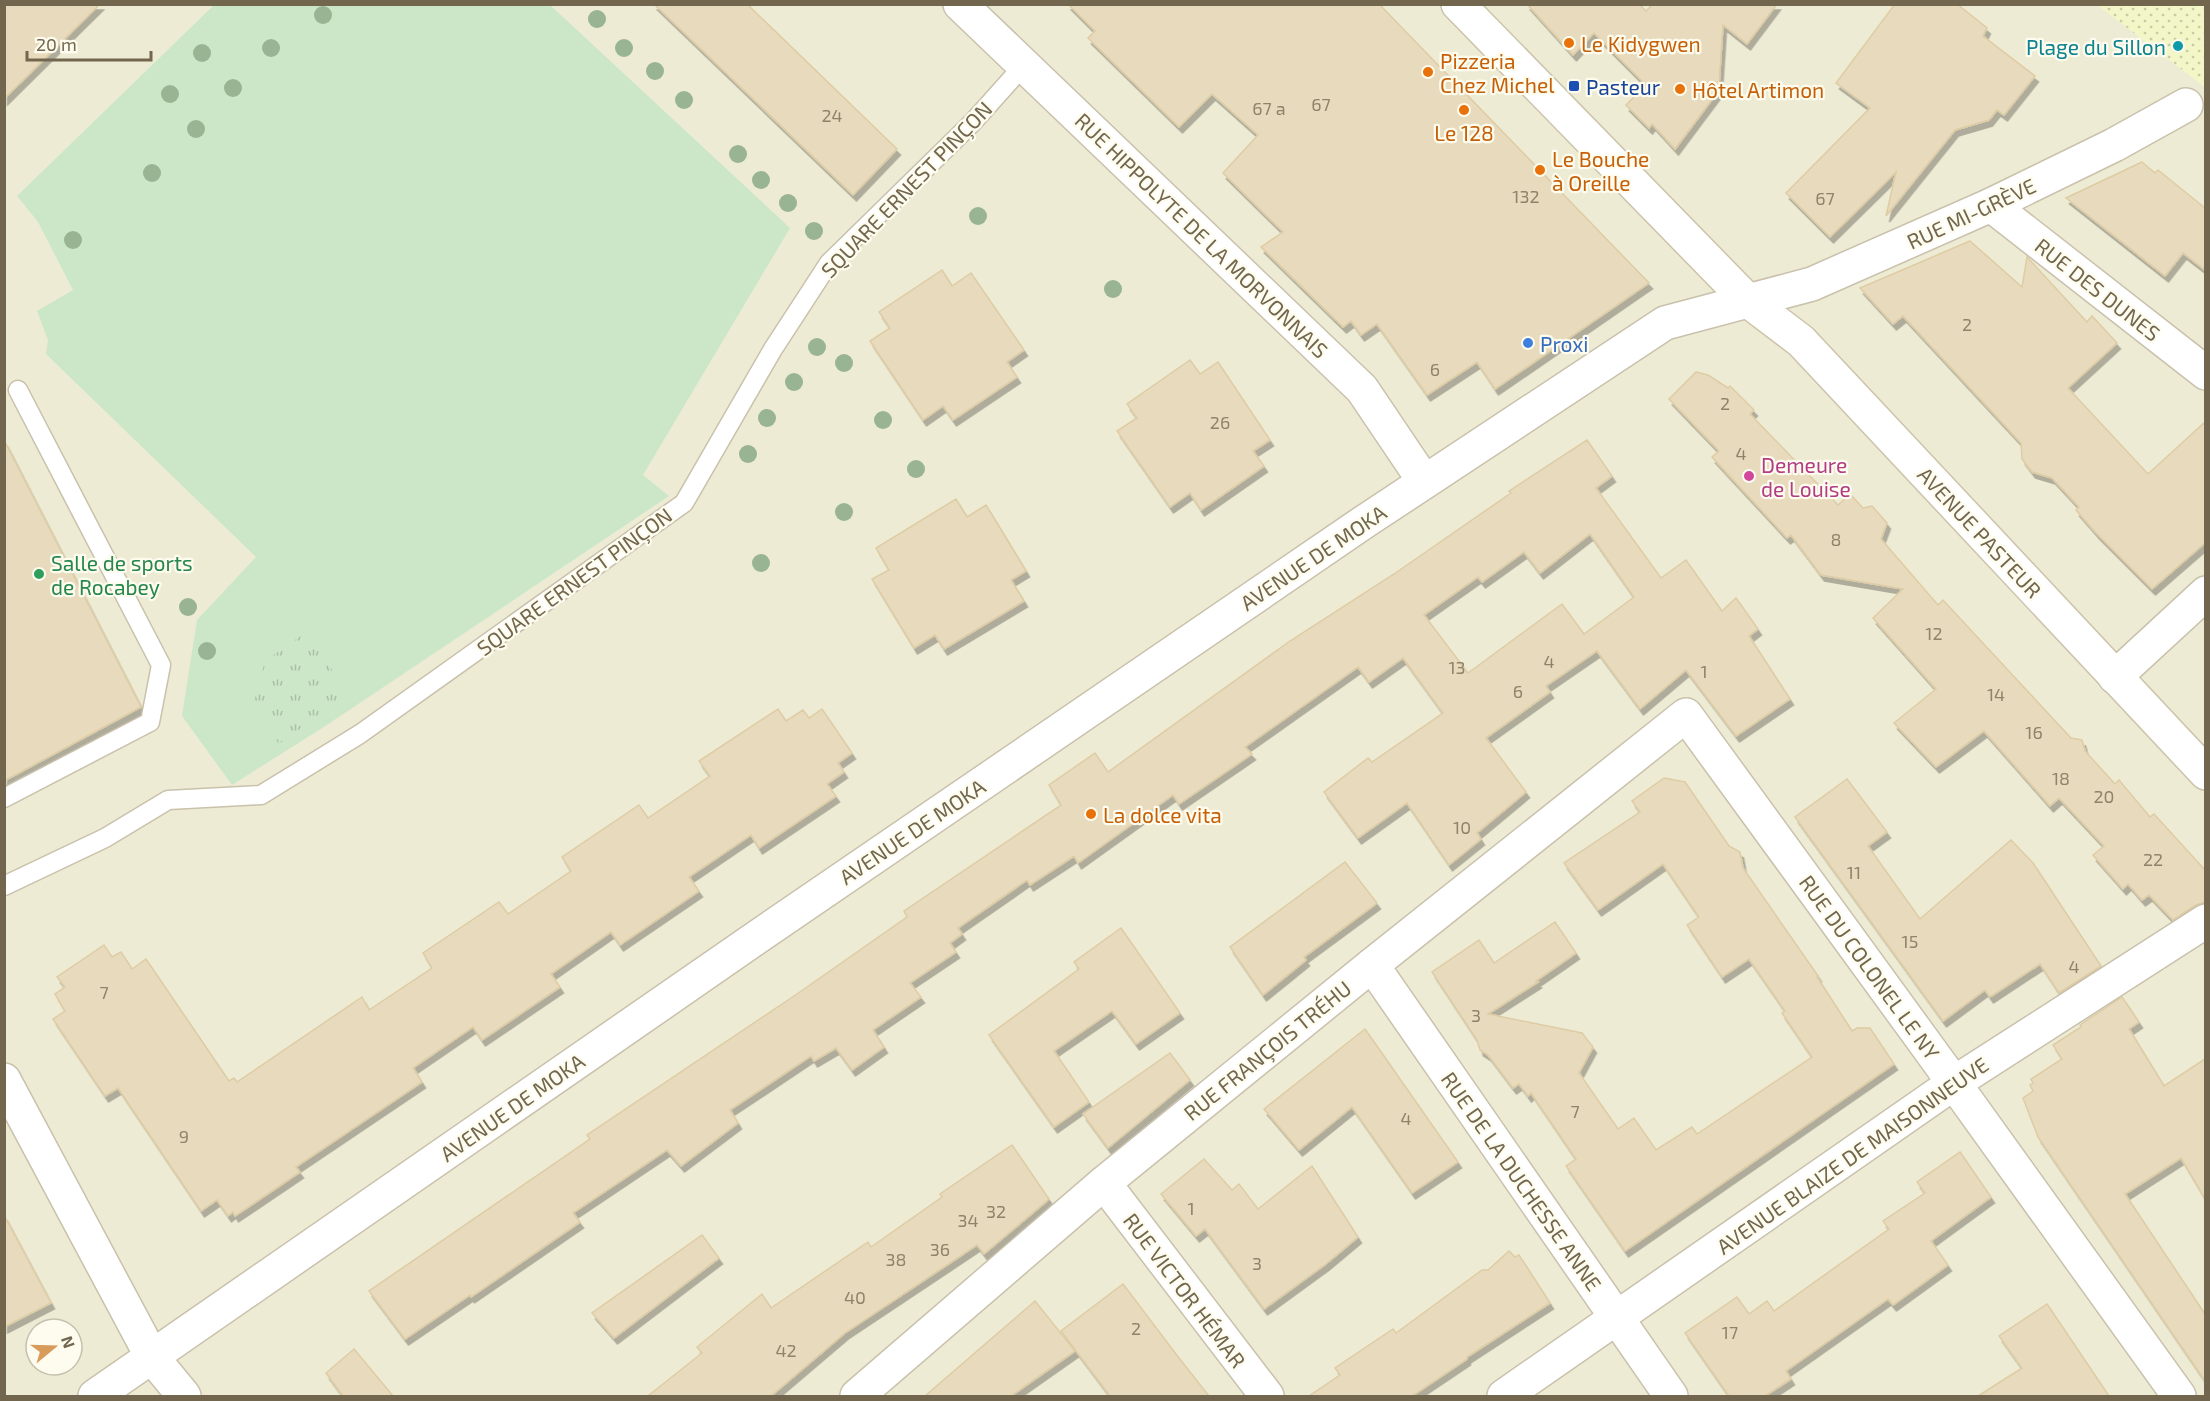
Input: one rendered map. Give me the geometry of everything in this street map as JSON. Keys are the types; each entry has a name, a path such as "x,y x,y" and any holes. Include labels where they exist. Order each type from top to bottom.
{"street":[{"name":"RUE HIPPOLYTE DE LA MORVONNAIS","path":"960,4 1362,389 1424,481"},
{"name":"AVENUE PASTEUR","path":"1458,4 1747,300 1802,340 2205,773"},
{"name":"RUE MI-GRÈVE","path":"1747,300 1812,284 1991,205 2114,144 2186,105"},
{"name":"RUE DES DUNES","path":"1991,205 2205,373"},
{"name":"AVENUE DE MOKA","path":"95,1396 772,927 1424,481 1665,322 1747,300"},
{"path":"2115,677 2205,593"},
{"name":"RUE FRANÇOIS TRÉHU","path":"857,1396 1104,1183 1372,965 1686,715"},
{"name":"RUE DU COLONEL LE NY","path":"1686,715 2179,1396"},
{"name":"AVENUE BLAIZE DE MAISONNEUVE","path":"1504,1396 1954,1083 2205,921"},
{"name":"RUE DE LA DUCHESSE ANNE","path":"1372,965 1671,1396"},
{"path":"4,1080 152,1357 184,1396"},
{"name":"RUE VICTOR HÉMAR","path":"1104,1183 1267,1396"}],"lane":[{"name":"SQUARE ERNEST PINÇON","path":"4,886 105,838 168,800 261,795 360,734 684,503 773,349 828,263 973,122 1024,65"},
{"path":"4,798 150,722 161,665 18,390"}],"shaded area":[{"path":"2097,4 2205,87 2205,1396 5,1396 5,5"}],"green space":[{"path":"549,4 790,228 643,475 669,496 330,723 232,785 182,716 197,620 256,557 46,354 48,340 37,311 73,290 38,222 17,196 214,5"},
{"path":"305,633 349,693 279,744 252,710 265,661"}],"sand":[{"name":"Plage du Sillon","path":"2097,5 2205,5 2205,87"}],"building":[{"path":"4,4 100,4 4,99"},
{"path":"654,4 747,4 897,149 853,195"},
{"path":"1068,4 1379,4 1649,283 1495,389 1477,362 1427,395 1377,324 1361,335 1351,321 1343,327 1261,247 1283,232 1223,173 1258,135 1212,94 1179,127 1088,38 1095,31"},
{"path":"1527,4 1639,4 1646,11 1653,4 1777,4 1747,44 1723,25 1717,93 1675,149 1652,124 1649,128 1626,105 1646,85 1594,33 1573,55"},
{"path":"1895,4 1957,4 1987,28 1983,36 2035,76 2004,115 1997,110 1989,120 1955,130 1886,216 1896,172 1830,237 1786,193 1870,108 1836,83"},
{"path":"2142,162 2155,173 2158,170 2205,208 2205,270 2183,253 2165,276 2066,198"},
{"path":"1970,241 2022,287 2027,257 2087,322 2092,316 2117,343 2068,388 2148,474 2205,422 2205,543 2152,589 2096,533 2076,510 2079,507 2052,478 2032,472 2022,459 2021,443 1903,316 1893,324 1860,288"},
{"path":"942,270 952,286 971,273 1024,350 1007,362 1017,377 953,420 943,406 923,420 870,341 890,328 879,312"},
{"path":"1190,360 1200,374 1218,362 1270,440 1253,451 1264,466 1201,510 1190,493 1170,507 1117,431 1137,418 1127,404"},
{"path":"1696,372 1708,375 1728,388 1730,386 1754,410 1750,414 1838,505 1850,494 1863,508 1872,506 1887,523 1881,539 1938,605 1943,600 2071,738 2082,740 2085,751 2115,784 2119,780 2150,817 2154,814 2205,870 2205,902 2173,920 2149,895 2142,900 2128,884 2123,889 2093,855 2104,846 2059,798 2050,806 1984,731 1936,767 1894,723 1936,689 1873,618 1903,589 1821,575 1791,535 1787,538 1712,457 1719,451 1669,399"},
{"name":"Salle de sports de Rocabey","path":"4,440 141,707 4,781"},
{"path":"1587,440 1612,476 1596,488 1661,578 1686,560 1722,611 1736,598 1758,629 1749,636 1790,699 1736,736 1686,670 1640,709 1597,651 1546,686 1550,692 1486,738 1526,792 1477,833 1481,839 1449,865 1407,803 1358,838 1324,792 1368,758 1372,762 1443,713 1403,658 1369,682 1358,667 1245,747 1252,754 1179,804 1173,795 1078,863 1074,856 1030,885 1027,880 958,928 962,934 950,943 956,952 910,983 921,997 873,1030 884,1047 852,1070 836,1048 814,1061 811,1056 730,1110 738,1123 681,1166 667,1150 573,1213 580,1222 405,1339 369,1291 590,1139 587,1135 907,917 904,911 1061,805 1049,785 1095,753 1108,772 1290,641 1394,574 1511,493 1509,491","holes":["1590,534 1634,597 1584,634 1562,604 1468,673 1424,615 1478,577 1482,582 1524,552 1540,573"]},
{"path":"956,499 967,517 986,505 1026,571 1011,580 1024,601 944,649 935,635 914,648 872,579 889,570 876,548"},
{"path":"778,709 786,721 803,710 809,718 822,709 852,753 838,763 844,772 827,784 836,796 759,848 751,835 689,877 699,891 620,945 611,932 551,974 560,987 482,1040 473,1027 413,1068 422,1082 296,1167 300,1172 235,1216 233,1212 228,1216 217,1200 201,1211 118,1088 105,1096 53,1019 65,1011 55,994 65,987 57,977 104,945 112,957 121,952 132,969 146,959 229,1081 234,1078 237,1082 362,997 369,1010 432,968 423,953 499,902 508,914 571,871 562,857 639,805 648,818 710,776 699,761"},
{"path":"1664,778 1685,782 1729,846 1740,852 1743,868 1818,976 1852,1031 1857,1028 1870,1028 1894,1064 1625,1251 1566,1166 1576,1159 1531,1093 1528,1096 1519,1084 1513,1088 1488,1055 1480,1050 1477,1040 1432,972 1479,940 1494,963 1555,922 1576,953 1536,981 1538,982 1488,1014 1582,1033 1593,1047 1579,1073 1618,1129 1634,1118 1656,1150 1692,1127 1697,1134 1812,1057 1782,1013 1785,1011 1749,959 1722,977 1687,925 1699,917 1663,864 1598,910 1564,863 1640,812 1632,801"},
{"path":"1847,779 1887,832 1868,846 1920,919 2011,840 2033,863 2101,966 2059,993 2040,964 1990,997 1985,990 1943,1021 1795,817"},
{"path":"1345,862 1377,903 1304,957 1306,960 1263,995 1230,947"},
{"path":"1121,928 1180,1013 1136,1044 1112,1011 1054,1051 1089,1102 1054,1127 989,1035 1079,969 1074,962"},
{"path":"2122,997 2139,1022 2129,1029 2164,1086 2205,1059 2205,1199 2181,1158 2125,1194 2205,1314 2205,1381 2038,1137 2023,1098 2033,1091 2030,1085 2033,1083 2031,1079 2062,1059 2053,1045"},
{"path":"1365,1029 1458,1162 1412,1193 1352,1107 1299,1150 1264,1109"},
{"path":"1170,1053 1190,1080 1108,1148 1083,1114"},
{"path":"1012,1145 1049,1199 984,1254 977,1245 845,1333 771,1396 648,1396 702,1353 697,1347 762,1294 771,1308 868,1242 871,1247 942,1197 940,1194"},
{"path":"1960,1152 1991,1197 1931,1241 1948,1265 1893,1305 1888,1299 1786,1371 1791,1379 1765,1396 1729,1396 1685,1333 1737,1297 1749,1314 1767,1301 1774,1311 1889,1229 1883,1221 1925,1193 1917,1182"},
{"path":"1204,1159 1232,1190 1239,1184 1258,1209 1312,1166 1358,1237 1326,1264 1264,1309 1205,1229 1196,1236 1161,1194"},
{"path":"4,1215 51,1303 4,1327"},
{"path":"702,1235 719,1258 614,1338 592,1313"},
{"path":"1509,1251 1515,1257 1519,1255 1550,1303 1412,1396 1309,1396 1340,1375 1335,1368 1393,1329 1396,1333 1482,1270 1488,1270"},
{"path":"1123,1284 1209,1396 1110,1396 1061,1331"},
{"path":"1035,1301 1075,1351 1011,1396 925,1396"},
{"path":"2047,1304 2109,1396 1978,1396 2022,1368 1999,1336"},
{"path":"354,1349 393,1396 343,1396 326,1373"}],"place":[{"name":"Le Kidygwen","path":"1569,43"},
{"name":"Plage du Sillon","path":"2178,46"},
{"name":"Pizzeria Chez Michel","path":"1428,72"},
{"name":"Pasteur","path":"1574,86"},
{"name":"Hôtel Artimon","path":"1680,89"},
{"name":"Le 128","path":"1464,110"},
{"name":"Le Bouche à Oreille","path":"1540,170"},
{"name":"Proxi","path":"1528,343"},
{"name":"Demeure de Louise","path":"1749,476"},
{"name":"Salle de sports de Rocabey","path":"39,574"},
{"name":"La dolce vita","path":"1091,814"}]}
